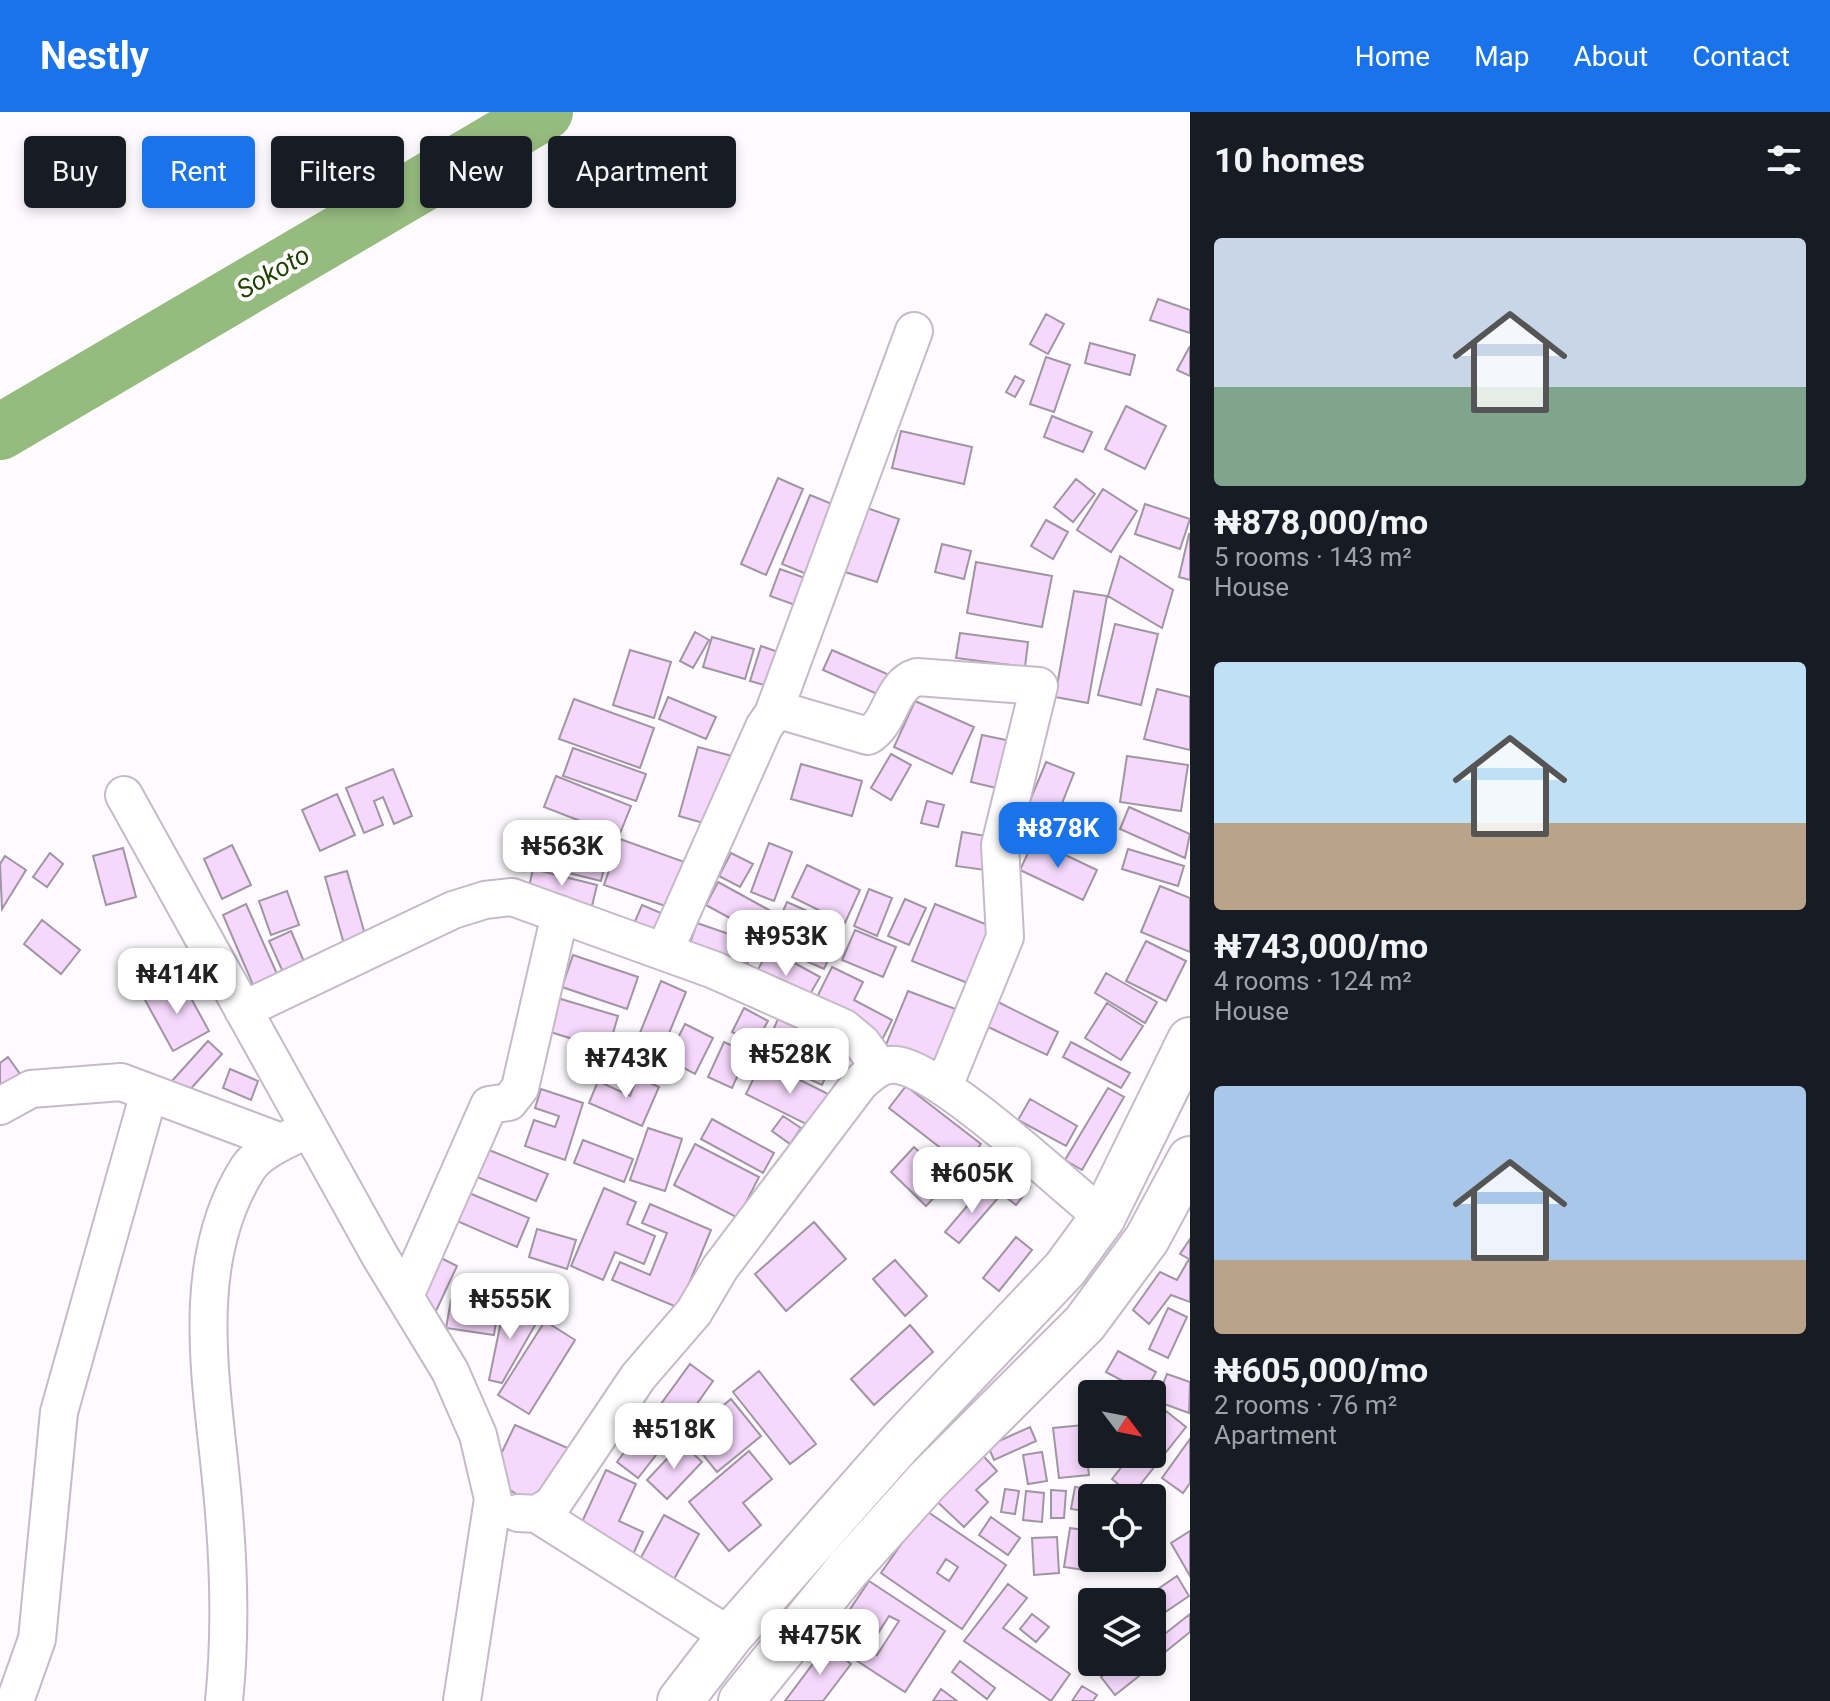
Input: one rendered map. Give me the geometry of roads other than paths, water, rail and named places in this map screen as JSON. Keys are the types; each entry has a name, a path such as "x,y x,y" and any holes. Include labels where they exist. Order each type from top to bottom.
{"street":[{"path":"664,952 764,727 773,714 914,331"},
{"path":"773,714 786,712 868,736 883,725 901,686 917,677 1039,686 1000,845 1005,937 944,1086"},
{"path":"124,795 243,1010 295,1135 405,1296 450,1371 478,1435 486,1461 492,1511 462,1701"},
{"path":"243,1010 453,910 485,900 512,897 664,952 844,1028 862,1043 879,1067"},
{"path":"405,1296 489,1105 509,1102 520,1088 560,914"},
{"path":"680,1701 730,1636 900,1443 1031,1309 1103,1217 1190,1040"},
{"path":"537,1514 552,1505 638,1377 694,1312 720,1268 860,1083 879,1067 898,1065 944,1086 1103,1217"},
{"path":"0,1106 31,1089 121,1082 295,1135"},
{"path":"15,1701 37,1639 59,1412 149,1093"},
{"path":"224,1701 229,1579 208,1343 210,1294 218,1239 250,1165 295,1135"},
{"path":"741,1701 847,1570 927,1481 1085,1323 1147,1239 1190,1159"},
{"path":"492,1511 537,1514 730,1636"}],"waterway":[{"name":"Sokoto","path":"0,432 545,112"}]}
